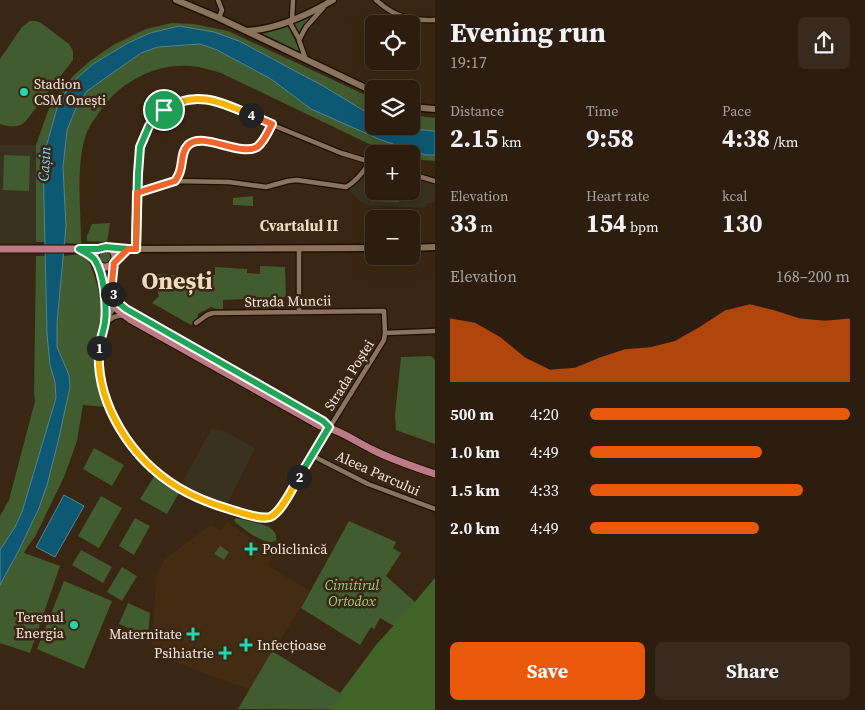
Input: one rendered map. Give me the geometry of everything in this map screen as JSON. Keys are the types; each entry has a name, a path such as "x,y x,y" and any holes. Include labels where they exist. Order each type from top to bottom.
{"main road":[{"path":"176,0 219,18 365,88"},
{"path":"246,32 267,28 290,20 330,2"},
{"path":"420,108 435,109"},
{"path":"0,249 98,249 103,247 128,249 365,248"},
{"path":"109,248 115,253 112,288 114,298 116,305 123,314 133,317 320,426 329,427 388,457 435,474"},
{"path":"420,248 435,248"},
{"path":"79,249 89,254 105,268 110,267 128,249"},
{"path":"98,249 95,253 96,262 108,300 126,309 133,317"}],"street":[{"path":"218,0 222,10 219,18"},
{"path":"293,0 290,20 306,60"},
{"path":"376,0 388,10 403,18 435,20"},
{"path":"299,40 306,27 330,2"},
{"path":"136,249 137,193 142,140 153,121 164,110 174,104 190,99 207,99 235,108 341,153 365,161"},
{"path":"175,181 180,170 184,150 190,143 202,141 250,149 262,142 272,124"},
{"path":"137,193 175,181 229,182 266,187 288,181 301,180 346,187 365,170"},
{"path":"420,177 435,181"},
{"path":"298,248 299,312"},
{"path":"105,291 105,324"},
{"path":"105,324 116,305"},
{"name":"Strada Muncii","path":"196,323 213,314 384,310"},
{"name":"Strada Poștei","path":"105,324 98,360 101,382 108,405 117,423 142,457 179,488 215,504 266,518 273,515 279,509 381,345 385,333 384,310"},
{"path":"105,324 111,318 123,314"},
{"name":"Strada Poștei","path":"385,333 435,331"},
{"name":"Aleea Parcului","path":"313,456 368,484 435,509"}],"shaded area":[{"path":"0,145 36,145 36,243 0,243"},
{"path":"365,168 365,200 420,200 420,177 435,181 435,203 428,203 425,208 368,205 361,202 349,190 351,184"},
{"path":"212,428 224,431 255,448 225,508 179,488"},
{"path":"227,522 260,544 272,547 272,557 267,565 310,591 250,690 152,653 156,577 164,560 210,525 221,531"}],"green space":[{"path":"314,16 302,27 299,34 293,25 294,23"},
{"name":"Stadion CSM Onești","path":"30,21 41,23 69,44 73,51 73,60 25,122 16,126 3,125 0,124 0,59 22,27"},
{"path":"171,23 194,24 228,31 365,95 365,111 325,87 239,41 150,33 128,43 93,64 59,101 43,158 45,242 36,242 36,145 48,111 59,92 90,61 113,45 146,29"},
{"path":"288,26 300,54 258,33"},
{"path":"200,44 217,50 271,79 311,109 365,131 365,135 376,135 401,145 371,145 221,73 191,66 178,66 152,71 128,83 118,91 90,125 84,141 80,166 81,244 64,243 66,226 63,167 67,130 76,108 87,91 141,53 158,47"},
{"path":"420,116 435,118 435,131 420,130"},
{"path":"420,153 435,155 435,161 420,160"},
{"path":"4,155 30,156 29,191 3,190"},
{"path":"253,196 253,206 233,205 233,198"},
{"path":"399,200 399,202 371,201"},
{"path":"110,223 107,242 87,241 92,224"},
{"path":"101,247 109,247 115,253 115,261 109,267 101,267 95,261 95,253"},
{"path":"85,255 88,259 102,308 94,366 97,382 106,407 83,405 77,441 64,477 35,537 24,553 60,566 30,653 0,643 0,585 39,508 58,442 70,387 69,375 57,347 57,323 63,256"},
{"path":"36,256 45,256 47,334 56,398 22,512 0,550 0,516 9,500 35,401"},
{"path":"260,266 285,267 286,297 223,300 223,309 211,307 198,314 198,317 191,325 152,303 159,296 154,283 157,274 197,277 198,274 215,275 215,267 247,269 247,273 260,274"},
{"path":"431,356 435,360 435,444 396,430 395,415 401,357"},
{"path":"94,448 124,465 112,486 83,469"},
{"path":"155,475 180,491 167,514 140,499"},
{"path":"101,496 122,508 99,548 78,536"},
{"path":"135,518 150,526 134,555 119,546"},
{"path":"236,518 267,526 274,532 276,541 266,541 255,536 236,523 234,520"},
{"name":"Cimitirul Ortodox","path":"349,521 396,542 393,548 401,553 386,576 415,602 435,578 435,710 238,709 272,651 340,693 376,645 394,626 380,618 374,629 371,627 360,645 301,608"},
{"path":"220,546 229,552 224,560 214,554"},
{"path":"81,550 112,567 103,583 72,565"},
{"path":"122,567 137,576 122,601 107,592"},
{"path":"435,578 435,710 330,710 376,645"},
{"name":"Terenul Energia","path":"64,581 112,601 84,669 37,649"},
{"path":"128,603 150,613 148,637 119,624"}],"water":[{"name":"Cașin","path":"179,26 214,32 239,41 325,87 365,111 365,133 311,109 271,79 217,50 200,44 158,47 141,53 87,91 76,108 67,130 63,167 66,226 57,323 57,347 69,375 70,387 47,485 39,508 0,585 0,550 22,512 56,398 47,334 43,158 59,101 76,79 93,64 128,43 150,33"},
{"path":"420,130 435,131 435,155 420,153 420,145 396,145 370,135 420,135"},
{"path":"64,495 84,506 55,557 36,547"}],"place":[{"name":"Stadion CSM Onești","path":"24,92"},
{"name":"Policlinică","path":"251,549"},
{"name":"Terenul Energia","path":"74,625"},
{"name":"Maternitate","path":"193,634"},
{"name":"Infecțioase","path":"246,645"},
{"name":"Psihiatrie","path":"225,653"}],"district":[{"name":"Cvartalul II","path":"299,225"},
{"name":"Onești","path":"177,280"}],"route":[{"path":"164,110 149,126 140,147 138,174 137,200 136,249 106,247 79,249 89,254 95,260 105,291 105,324 98,360 102,390 113,417 142,457 160,474 184,490 215,504 257,517 270,517 279,509 329,427 323,421 121,306 114,298 112,282 115,261 128,249 136,249 137,193 175,181 179,174 184,150 190,143 202,141 250,149 262,142 272,124 235,108 207,99 182,101 164,110"}]}
